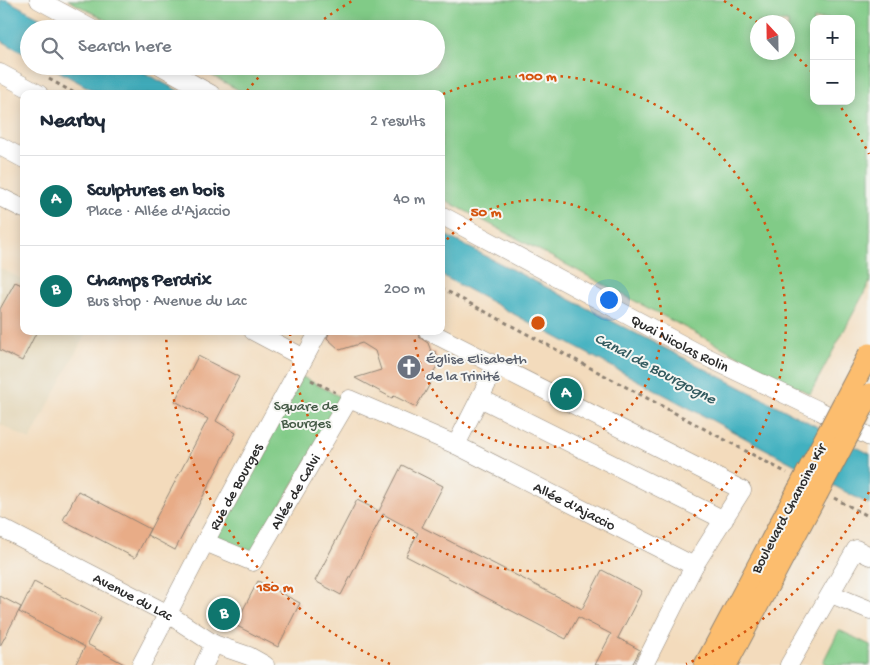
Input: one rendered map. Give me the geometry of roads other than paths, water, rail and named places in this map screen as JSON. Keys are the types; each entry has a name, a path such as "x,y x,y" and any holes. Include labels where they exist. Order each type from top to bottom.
{"main road":[{"name":"Boulevard Chanoine Kir","path":"726,665 869,352"},
{"name":"Boulevard Chanoine Kir","path":"705,665 870,394"}],"street":[{"path":"39,0 76,20"},
{"path":"0,73 32,90"},
{"path":"177,75 204,90"},
{"path":"0,146 20,157"},
{"path":"0,197 20,208"},
{"name":"Quai Nicolas Rolin","path":"445,216 696,352 870,437"},
{"path":"259,335 300,365"},
{"name":"Rue de Bourges","path":"141,665 317,335"},
{"path":"436,335 742,490 694,566 644,665"},
{"path":"456,445 496,366"},
{"path":"480,398 724,520"},
{"name":"Allée de Calvi","path":"205,542 253,562 349,399 456,445"},
{"name":"Allée d'Ajaccio","path":"456,445 694,566"},
{"name":"Avenue du Lac","path":"0,527 168,614 214,644 249,656 264,665"},
{"path":"789,665 856,550 870,556"},
{"path":"831,594 870,610"},
{"path":"204,665 214,644"}],"water":[{"path":"0,0 7,0 44,20 20,20 20,51 0,40"},
{"path":"65,75 149,75 177,90 93,90"},
{"name":"Canal de Bourgogne","path":"445,235 870,454 870,505 445,277"}],"place":[{"name":"Église Elisabeth de la Trinité","path":"409,367"},
{"name":"Sculptures en bois","path":"566,394"},
{"name":"Champs Perdrix","path":"224,614"}],"park label":[{"name":"Square de Bourges","path":"306,414"}]}
